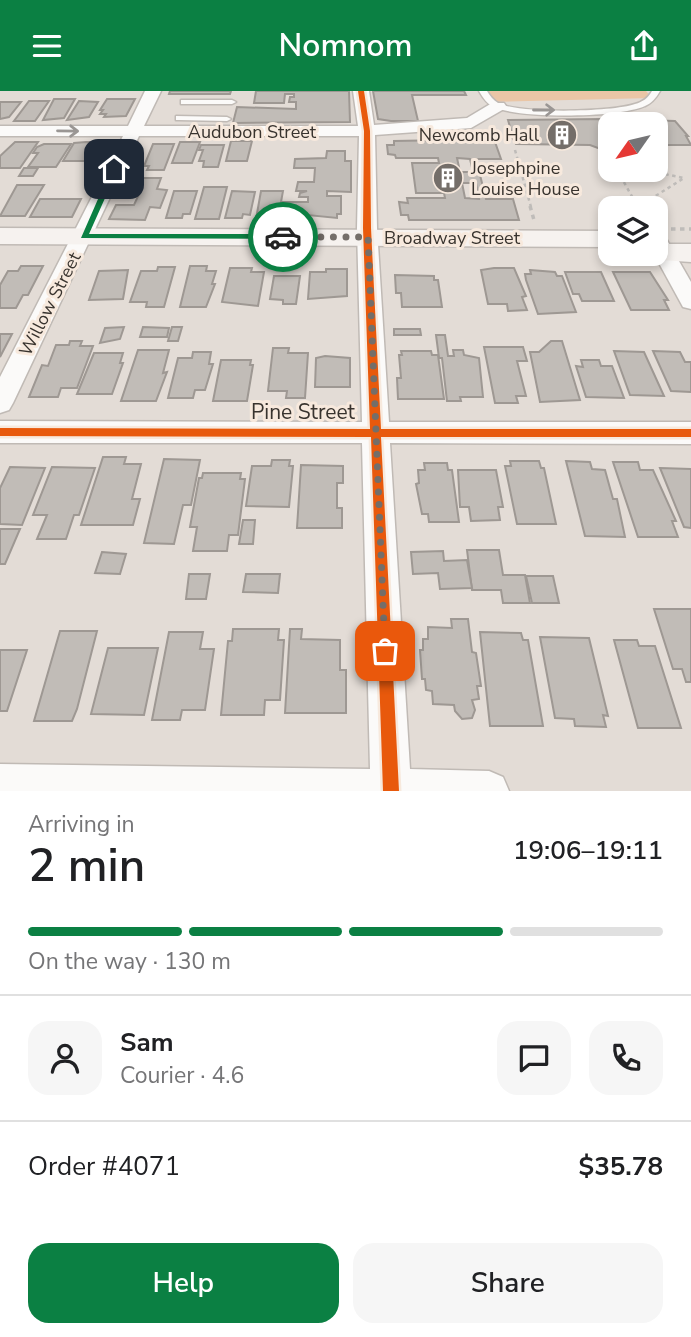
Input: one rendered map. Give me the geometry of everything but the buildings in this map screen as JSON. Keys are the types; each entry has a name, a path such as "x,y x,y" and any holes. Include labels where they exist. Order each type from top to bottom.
{"street":[{"name":"Willow Street","path":"0,403 153,91"},
{"path":"361,91 367,131 368,244 391,790"},
{"name":"Audubon Street","path":"0,131 132,132 225,125 367,131 471,123 498,106"},
{"name":"Broadway Street","path":"0,236 80,242 368,244 598,252"},
{"name":"Broadway Street","path":"368,244 598,239"},
{"path":"668,246 691,240"},
{"name":"Broadway Street","path":"0,248 80,242"},
{"path":"668,253 691,302"},
{"name":"Pine Street","path":"0,432 691,433"},
{"path":"0,784 489,791"}],"lane":[{"path":"179,118 225,125 236,91"},
{"path":"483,91 486,97 498,106 536,110 633,108 652,99 656,91"},
{"path":"184,102 232,102"}],"path":[{"path":"515,151 536,228"},
{"path":"655,196 684,178 668,175"}],"shaded area":[{"path":"486,91 646,91 652,98 491,102"}],"cycle path":[{"path":"361,91 367,131 367,228 391,791"},
{"path":"0,432 691,433"}],"way so far":[{"path":"283,237 368,237 385,651"}],"place":[{"name":"Newcomb Hall","path":"562,135"},
{"name":"Josephpine Louise House","path":"448,178"}],"route":[{"path":"114,169 83,236 283,237"}]}
